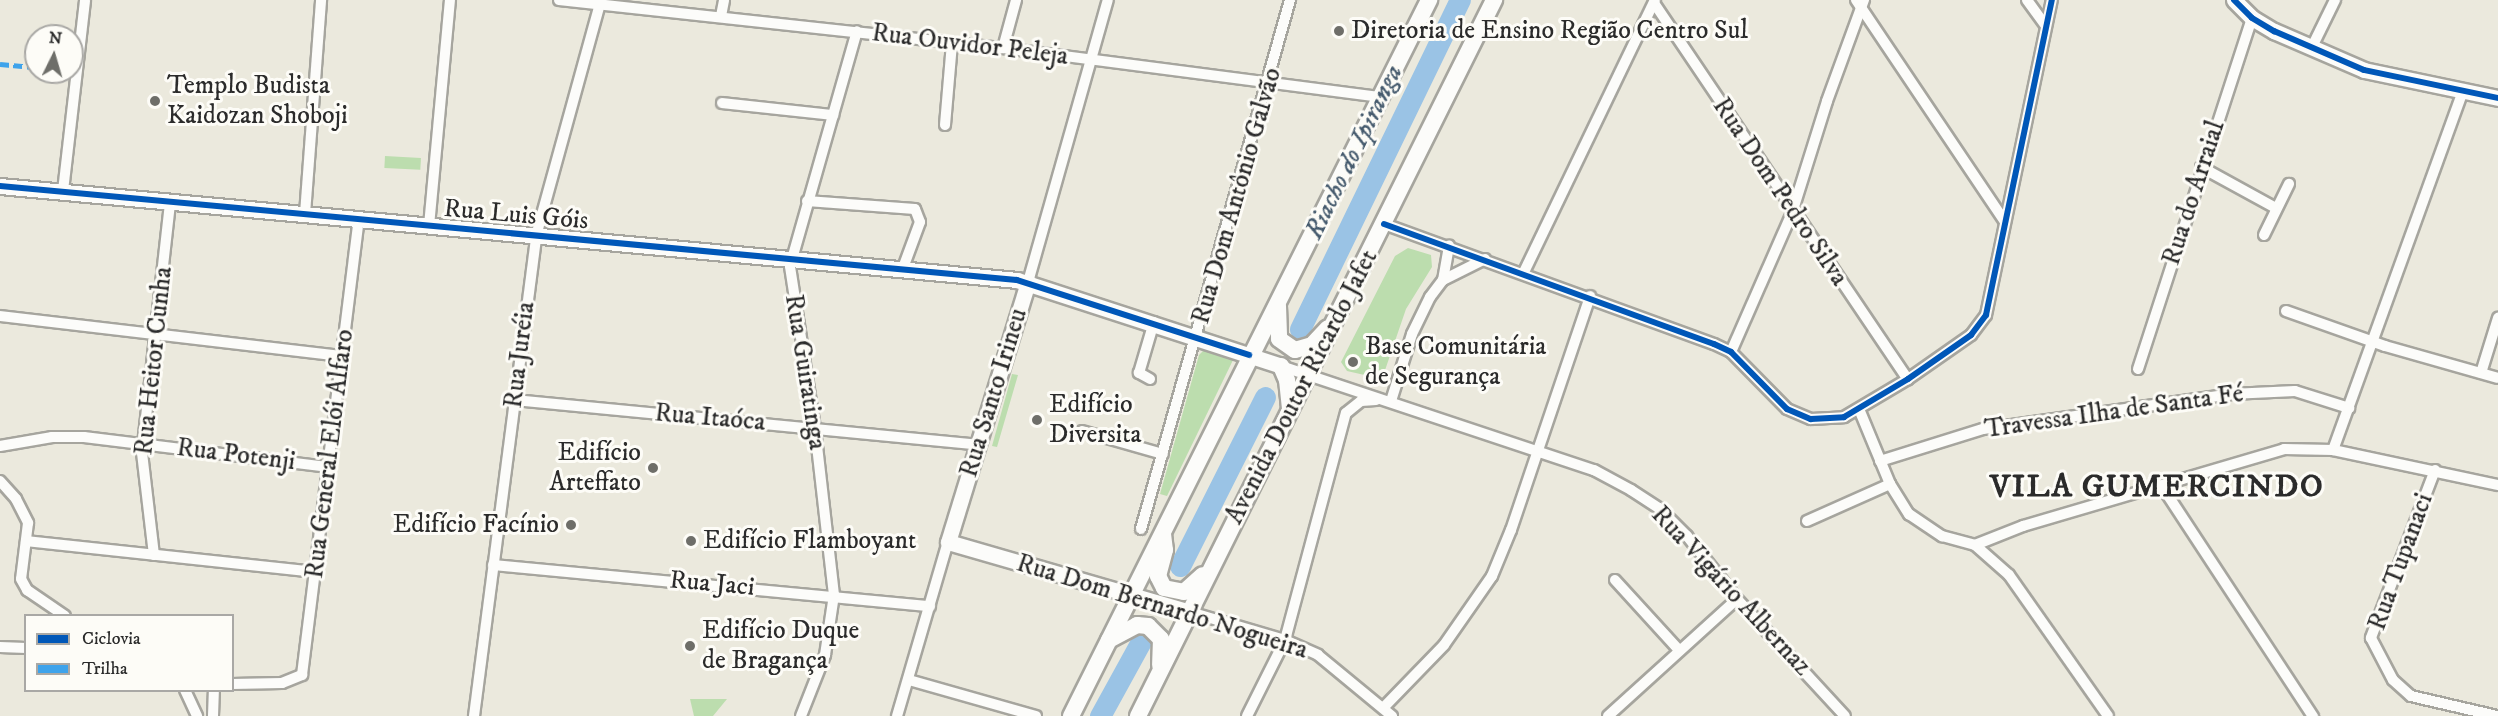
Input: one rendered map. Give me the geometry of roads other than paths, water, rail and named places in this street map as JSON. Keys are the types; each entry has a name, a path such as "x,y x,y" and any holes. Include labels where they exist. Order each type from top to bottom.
{"main road":[{"path":"1071,716 1133,596 1249,355 1429,0"},
{"name":"Avenida Doutor Ricardo Jafet","path":"1138,716 1159,675 1185,610 1209,572 1310,375 1494,0"},
{"path":"1279,296 1278,339 1295,350 1312,345 1341,310"},
{"path":"1281,366 1287,380 1290,411"},
{"path":"1162,533 1165,550 1158,576 1164,588 1184,592 1209,572"},
{"path":"1109,640 1137,625 1154,629 1161,639 1159,675"}],"street":[{"path":"63,191 85,0"},
{"path":"305,214 321,0"},
{"path":"429,226 450,0"},
{"name":"Rua Ouvidor Peleja","path":"559,0 600,2 1003,48 1380,98"},
{"path":"721,16 724,0"},
{"path":"1003,48 1016,0"},
{"name":"Rua Santo Irineu","path":"897,716 1028,282 1108,0"},
{"name":"Rua Dom Antônio Galvão","path":"1141,529 1269,82 1290,0"},
{"path":"2027,0 2046,26"},
{"path":"1384,224 1590,296 1731,352 1776,400 1800,416 1826,420 1859,409 1908,380 1971,334 1986,315 2052,0"},
{"path":"2234,0 2252,18 2311,49 2364,70 2498,98"},
{"path":"2311,49 2335,0"},
{"name":"Rua Juréia","path":"474,716 536,236 600,2"},
{"path":"1524,272 1654,2"},
{"name":"Rua Dom Pedro Silva","path":"1654,2 1792,213 1908,380"},
{"path":"1861,3 2005,222"},
{"path":"1731,352 1792,213 1827,100 1861,3"},
{"name":"Rua do Arraial","path":"2138,369 2201,167 2252,18"},
{"name":"Rua Guiratinga","path":"804,711 831,630 834,595 815,428 790,279 791,258 857,31"},
{"path":"945,125 952,42"},
{"path":"2333,450 2463,91"},
{"path":"722,103 833,115"},
{"path":"2201,167 2276,208"},
{"path":"2264,235 2289,184"},
{"name":"Rua Luis Góis","path":"0,186 903,268 1028,282"},
{"path":"807,201 915,209 920,222 903,268"},
{"name":"Rua Heitor Cunha","path":"154,555 142,443 170,202"},
{"name":"Rua General Elói Alfaro","path":"234,684 291,682 299,678 304,669 359,219"},
{"path":"1346,413 1361,400 1391,401 1418,319 1443,280 1449,246"},
{"path":"1443,280 1485,259"},
{"name":"Rua Vigário Albernaz","path":"1028,282 1594,470 1659,508 1737,599 1845,716"},
{"path":"1384,707 1444,645 1491,576 1537,452 1590,296"},
{"path":"2286,311 2374,342 2498,378"},
{"path":"0,316 343,356"},
{"path":"2481,374 2498,318"},
{"path":"1150,380 1141,377 1139,370 1154,322"},
{"path":"1247,716 1285,640 1346,413 1346,388"},
{"name":"Travessa Ilha de Santa Fé","path":"1880,461 1983,429 2231,394 2295,391 2349,408"},
{"name":"Rua Itaóca","path":"514,400 978,445"},
{"path":"1859,409 1890,483 1909,514 1925,526 1975,545 2009,575 2108,716"},
{"path":"1082,431 1163,454"},
{"name":"Rua Potenji","path":"0,446 67,436 142,443 329,467"},
{"path":"1975,545 2023,526 2268,452 2333,450 2498,485"},
{"name":"Rua Tupanaci","path":"2435,470 2371,638 2401,689 2449,711 2497,716"},
{"path":"0,481 24,513 28,523 21,579 38,599 63,614"},
{"path":"1807,521 1890,483"},
{"path":"2161,485 2313,716"},
{"path":"26,542 315,572"},
{"name":"Rua Dom Bernardo Nogueira","path":"948,542 1285,640 1318,655 1384,707 1392,716"},
{"name":"Rua Jaci","path":"493,565 834,595 930,606"},
{"path":"1615,580 1679,650"},
{"path":"1614,714 1679,650 1737,599"},
{"path":"0,647 24,648"},
{"path":"909,680 1036,716"},
{"path":"186,692 197,716"},
{"path":"213,716 214,692"},
{"path":"795,716 804,711"}],"waterway":[{"name":"Riacho do Ipiranga","path":"1300,329 1460,0"},
{"name":"Riacho do Ipiranga","path":"1180,566 1265,397"},
{"name":"Riacho do Ipiranga","path":"1100,716 1144,636"}],"place":[{"name":"Diretoria de Ensino Região Centro Sul","path":"1339,31"},
{"name":"Templo Budista Kaidozan Shoboji","path":"155,101"},
{"name":"Base Comunitária de Segurança","path":"1353,362"},
{"name":"Edifício Diversita","path":"1037,420"},
{"name":"Edifício Arteffato","path":"653,468"},
{"name":"Edifício Facínio","path":"571,525"},
{"name":"Edifício Flamboyant","path":"691,541"},
{"name":"Edifício Duque de Bragança","path":"690,646"}],"district":[{"name":"VILA GUMERCINDO","path":"2157,487"}]}
